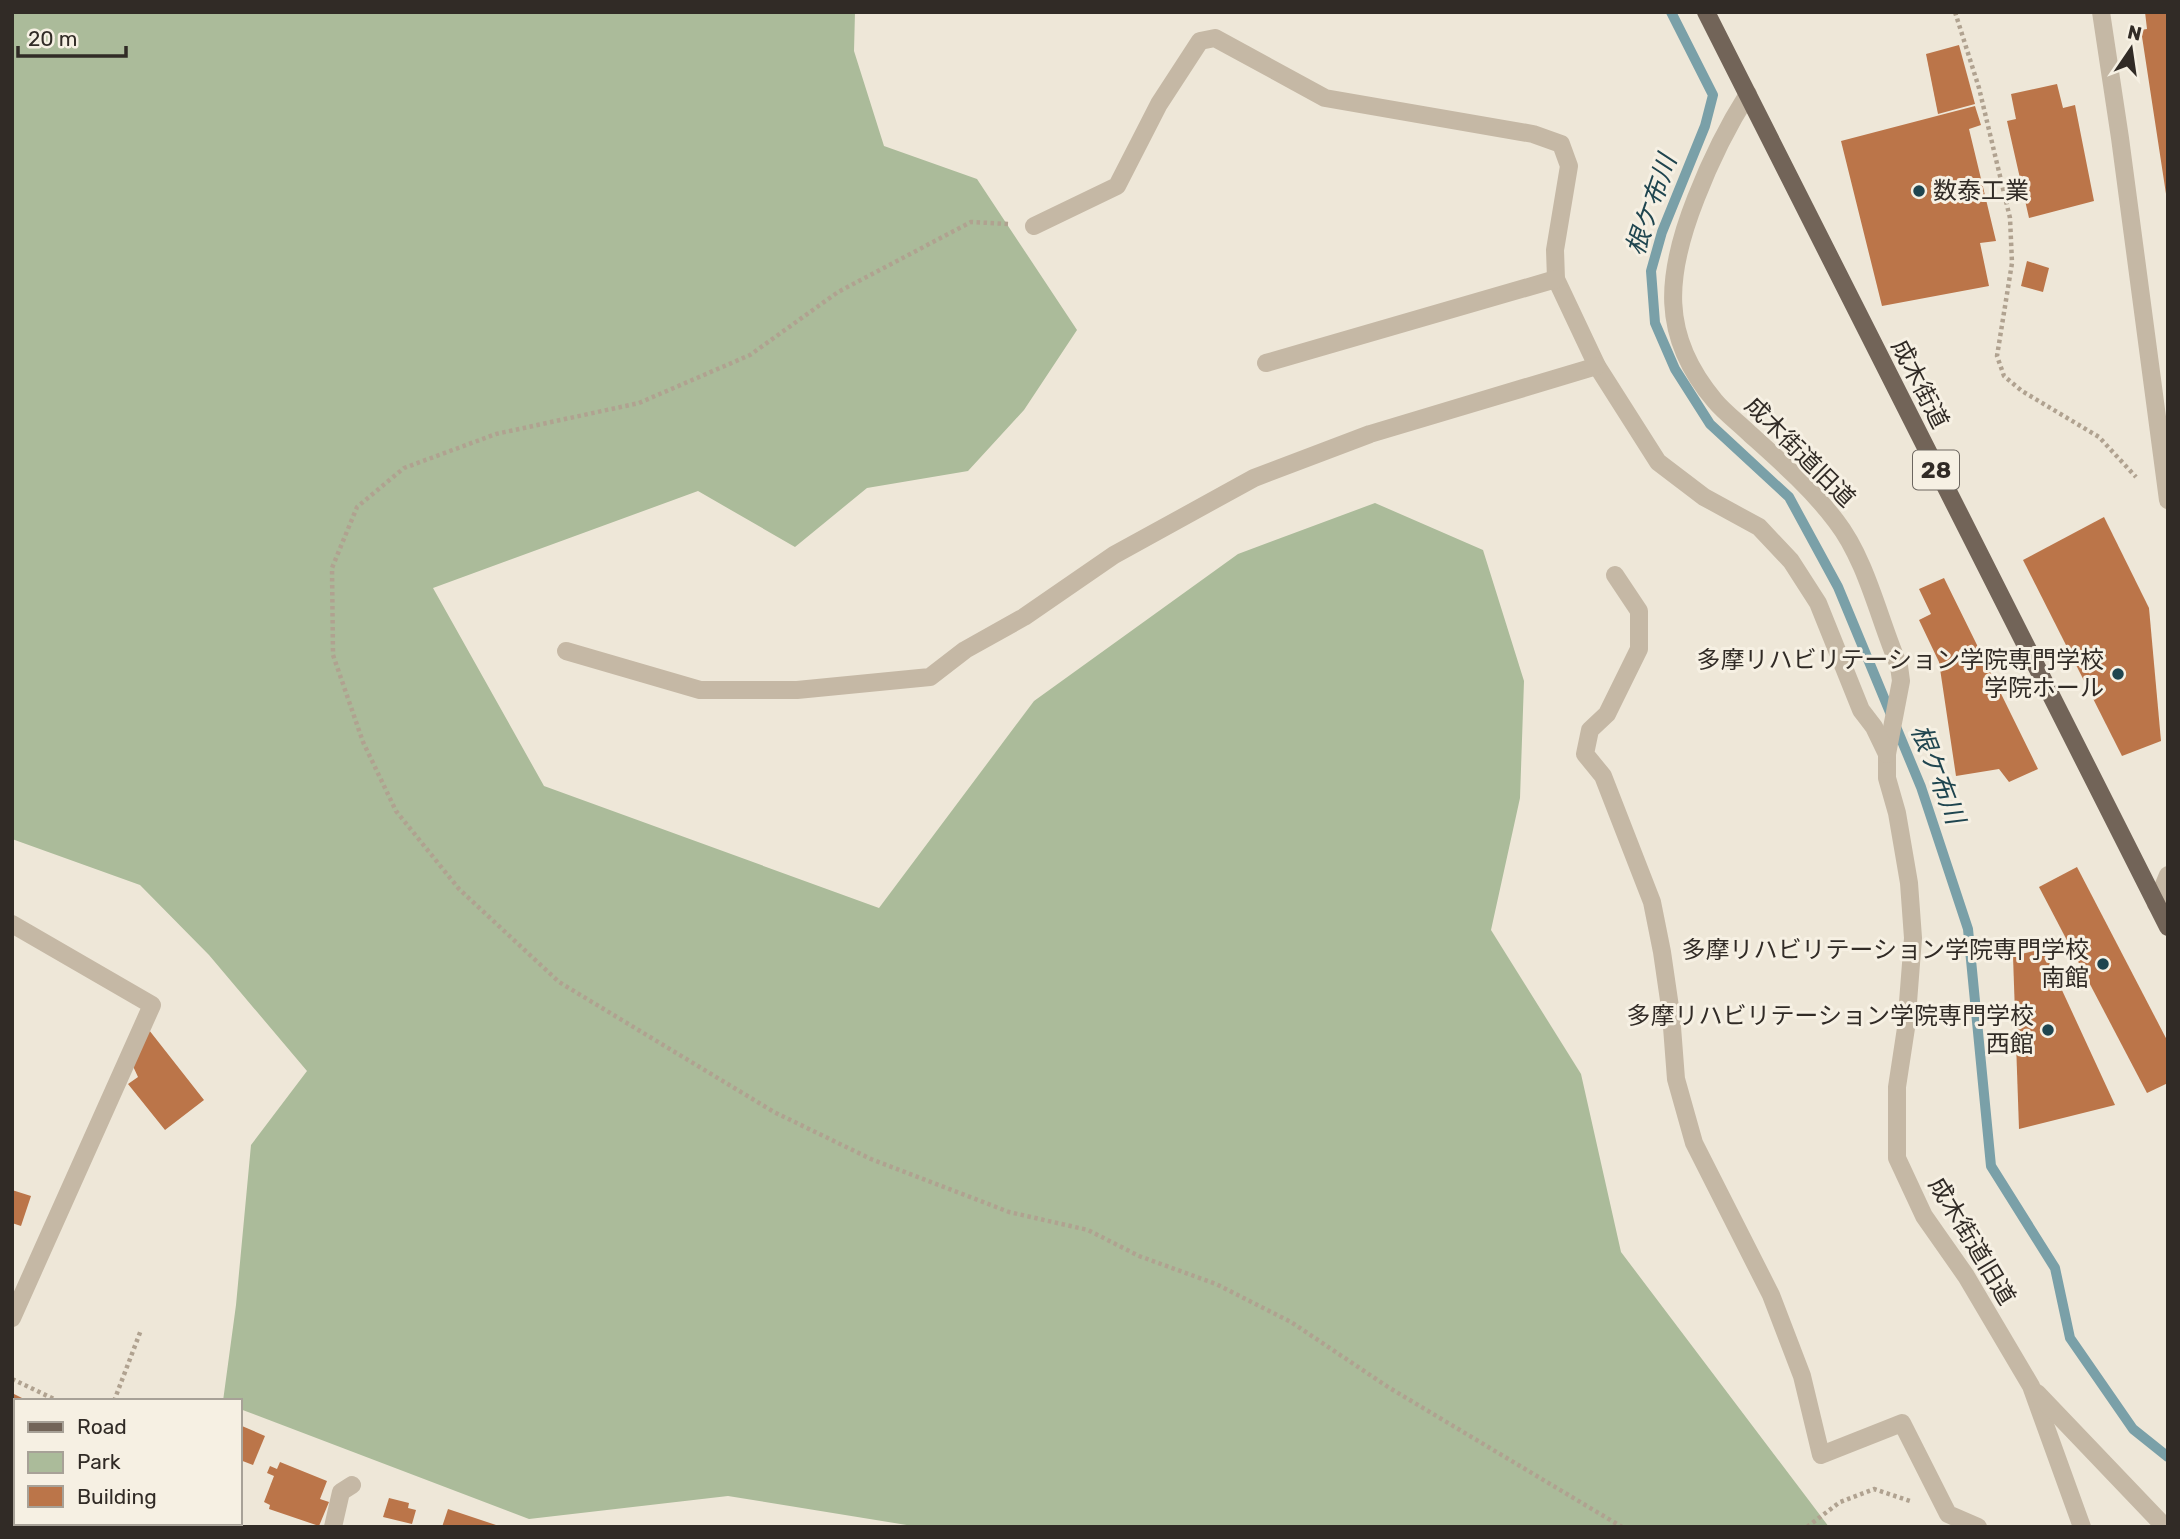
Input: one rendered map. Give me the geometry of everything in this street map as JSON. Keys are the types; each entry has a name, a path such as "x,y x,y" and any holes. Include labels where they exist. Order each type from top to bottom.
{"main road":[{"name":"成木街道","path":"1706,12 2168,927"}],"street":[{"path":"2101,12 2168,500"},
{"path":"1034,226 1117,186 1159,104 1200,41 1215,38 1325,98 1532,134 1562,144 1569,166 1555,250 1556,279 1597,366 1658,462 1704,497 1759,527 1791,561 1818,603 1861,710 1874,727 1887,754"},
{"name":"成木街道旧道","path":"1748,94 1729,124 1681,236 1674,265 1672,295 1677,332 1695,374 1716,403 1813,494 1849,539 1899,666 1901,681 1887,754 1887,778 1897,813 1909,883 1913,938 1906,1028 1897,1087 1897,1158 1924,1216 1966,1276 2031,1386 2082,1527"},
{"path":"1266,363 1556,279"},
{"path":"566,651 700,690 797,690 930,677 965,650 1024,617 1114,555 1254,478 1370,434 1597,366"},
{"path":"1615,575 1639,611 1639,649 1607,714 1590,730 1586,754 1603,776 1652,902 1671,1014 1676,1079 1694,1143 1771,1295 1802,1376 1821,1455 1902,1423 1948,1514 1978,1527"},
{"path":"2156,904 2168,875"},
{"path":"12,924 152,1005 12,1318"},
{"path":"2031,1386 2165,1527"},
{"path":"333,1527 341,1493 352,1485"}],"path":[{"path":"1955,12 1979,88 2010,218 2012,263 1997,356 2004,376 2022,391 2099,437 2140,481"},
{"path":"1034,226 971,222 838,292 750,355 639,403 496,434 404,468 357,507 332,568 332,655 363,741 396,811 459,889 559,982 774,1112 871,1159 1009,1212 1088,1230 1139,1256 1216,1284 1291,1322 1388,1387 1622,1527"},
{"path":"115,1399 141,1330"},
{"path":"12,1379 54,1399"},
{"path":"1807,1527 1840,1502 1874,1489 1948,1514"}],"green space":[{"path":"12,12 855,12 854,51 884,146 977,179 1077,330 1024,410 968,471 867,488 795,547 698,491 433,588 544,786 879,908 1034,701 1238,554 1375,503 1483,550 1524,681 1520,798 1491,930 1581,1074 1621,1252 1829,1527 919,1527 728,1496 529,1519 242,1410 242,1399 223,1399 236,1305 251,1145 307,1071 209,955 140,885 12,839"}],"building":[{"path":"2145,12 2168,12 2168,207 2141,30 2147,29"},
{"path":"1959,45 1975,104 1938,114 1926,54"},
{"path":"2057,84 2063,108 2075,105 2094,201 2029,218 2007,121 2016,119 2011,94"},
{"name":"数泰工業","path":"1975,106 1981,125 1969,129 1996,241 1980,243 1989,286 1882,306 1841,141"},
{"path":"2027,261 2049,268 2043,292 2021,286"},
{"name":"多摩リハビリテーション学院専門学校 学院ホール","path":"2104,517 2149,608 2161,741 2122,756 2023,560"},
{"path":"1944,578 2038,769 2009,782 1999,769 1956,776 1939,662 1919,620 1931,614 1919,589"},
{"name":"多摩リハビリテーション学院専門学校 南館","path":"2077,867 2168,1042 2168,1083 2147,1093 2039,887"},
{"name":"多摩リハビリテーション学院専門学校 西館","path":"2043,949 2115,1105 2019,1129 2013,956"},
{"path":"149,1030 204,1100 165,1130 128,1084 138,1077 132,1064"},
{"path":"12,1190 31,1196 21,1226 12,1223"},
{"path":"12,1393 24,1399 14,1399 14,1432"},
{"path":"242,1426 265,1436 253,1465 242,1461"},
{"path":"280,1462 327,1481 320,1499 329,1502 319,1526 269,1509 270,1505 264,1502 274,1476 267,1473 270,1466 277,1469"},
{"path":"12,1472 14,1525 12,1527"},
{"path":"389,1498 409,1503 408,1508 416,1510 412,1524 383,1517"},
{"path":"448,1509 499,1526 499,1527 442,1527"},
{"path":"32,1525 70,1525 69,1527"},
{"path":"156,1525 216,1525 216,1527"}],"waterway":[{"name":"根ケ布川","path":"1671,12 1713,95 1705,126 1662,232 1651,271 1655,323 1675,369 1710,424 1789,497 1838,587 1921,787 1968,929 1991,1166 2055,1268 2070,1338 2133,1429 2168,1457"}],"place":[{"name":"数泰工業","path":"1919,191"},
{"name":"多摩リハビリテーション学院専門学校 学院ホール","path":"2118,674"},
{"name":"多摩リハビリテーション学院専門学校 南館","path":"2103,964"},
{"name":"多摩リハビリテーション学院専門学校 西館","path":"2048,1030"}]}
